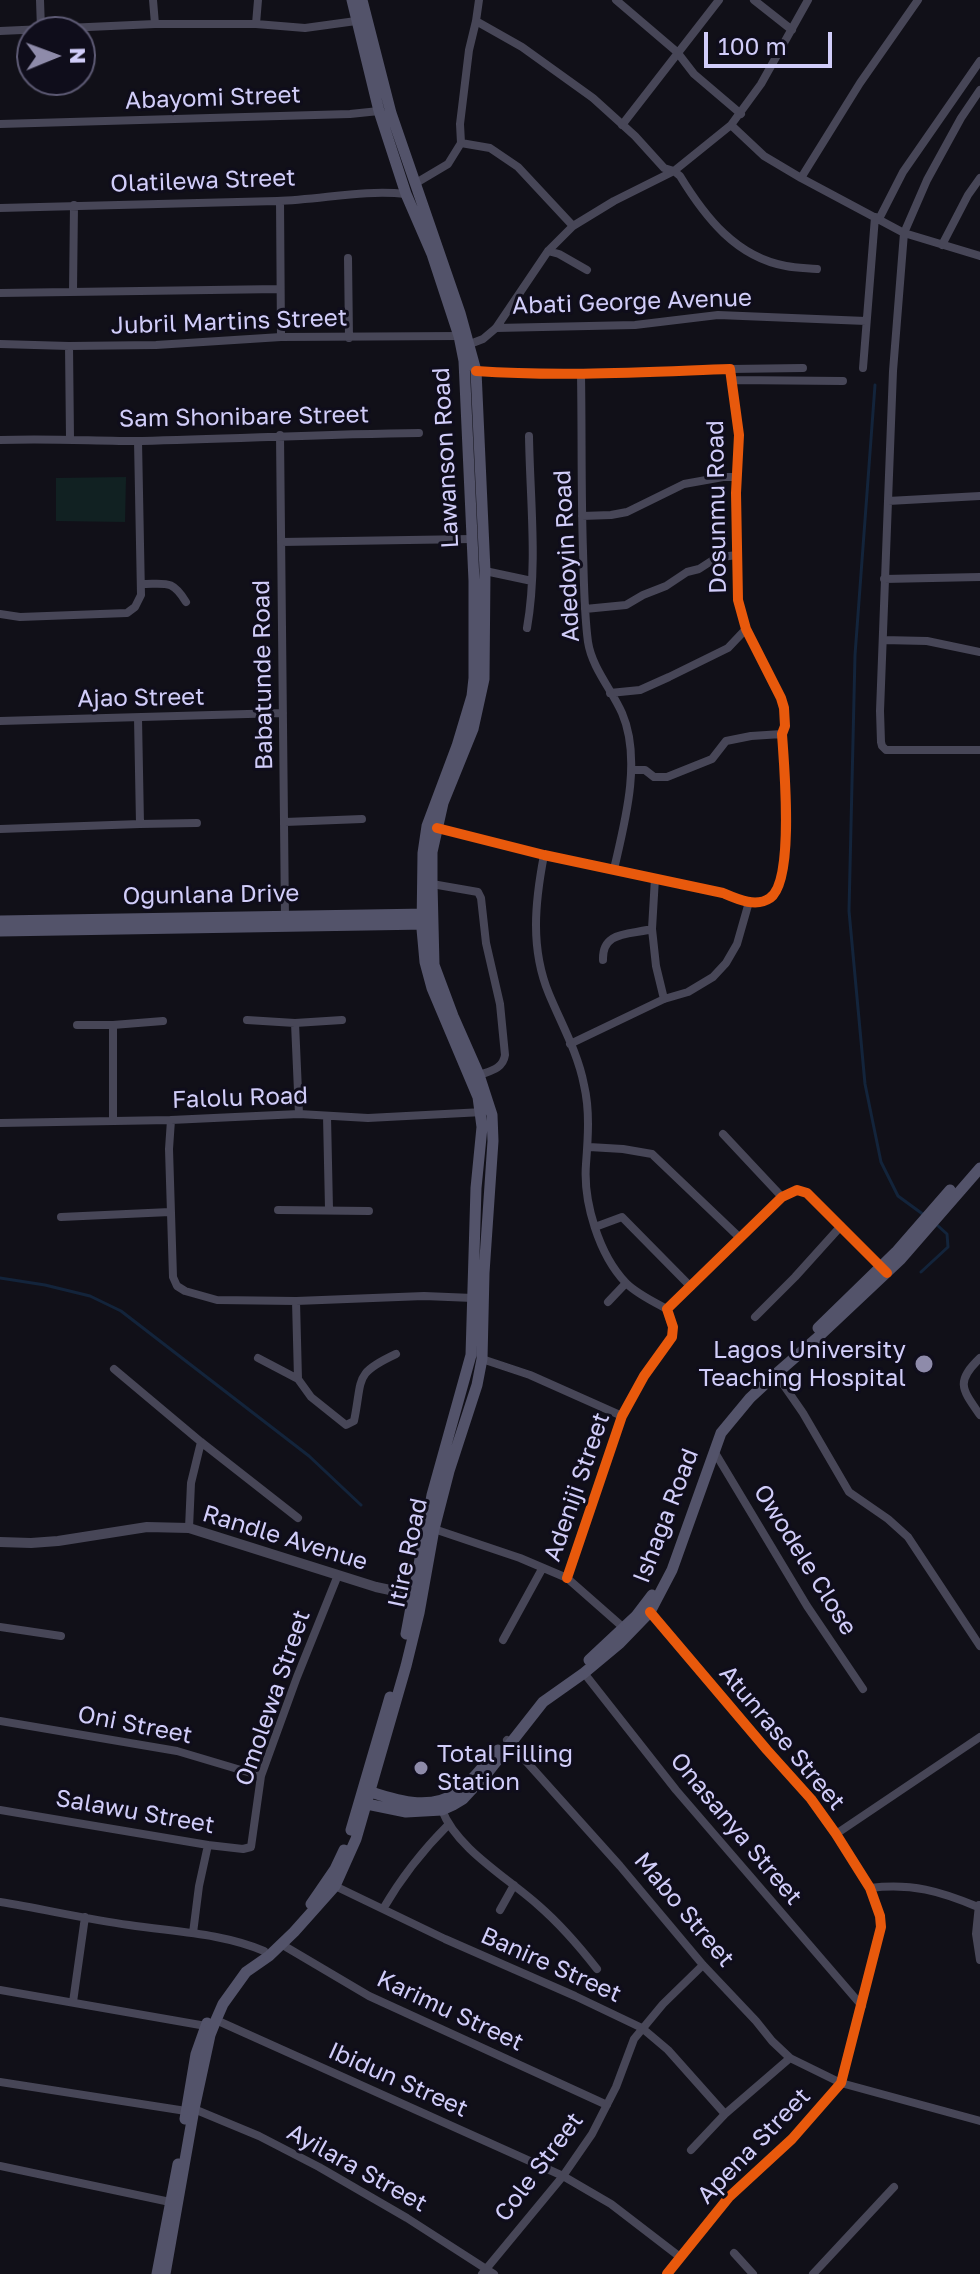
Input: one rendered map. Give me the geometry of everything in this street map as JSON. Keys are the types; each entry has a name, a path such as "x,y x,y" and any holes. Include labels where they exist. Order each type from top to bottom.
{"main road":[{"name":"Lawanson Road","path":"352,0 379,111 459,336 466,378 472,539 484,679 481,700 443,803 437,828 432,852 429,918"},
{"name":"Lawanson Road","path":"362,0 391,113 470,344 476,371 485,571 480,631 472,696 427,826 423,853 429,918"},
{"name":"Ogunlana Drive","path":"0,921 284,920 369,926 429,918"},
{"name":"Itire Road","path":"184,2152 196,2054 211,2023 246,1972 281,1944 335,1886 343,1871 366,1797 370,1762 399,1666 449,1471 477,1385 482,1359 493,1141 479,1075 438,977 429,918"},
{"name":"Itire Road","path":"418,1596 432,1495 471,1355 476,1188 486,1112 432,988 425,962 429,918"},
{"name":"Ogunlana Drive","path":"0,931 284,920"},
{"name":"Ishaga Road","path":"442,1810 469,1793 539,1700 650,1612 678,1557 721,1433 750,1398 828,1329 912,1241 980,1157"},
{"name":"Ishaga Road","path":"940,1206 980,1168"},
{"name":"Ishaga Road","path":"366,1797 422,1803 440,1801 458,1792 543,1702 584,1673 626,1630 650,1599 666,1568 698,1472 717,1430 734,1408 884,1270"},
{"name":"Itire Road","path":"211,2023 220,1994 230,1980 311,1905 335,1869 366,1797"},
{"path":"366,1797 406,1812 442,1810"},
{"path":"157,2274 170,2202 184,2152"},
{"path":"165,2274 184,2152"}],"street":[{"path":"153,0 155,24"},
{"path":"256,24 258,0"},
{"path":"416,183 448,164 461,143 460,124 469,50 479,0"},
{"path":"616,0 677,52 694,74 741,114"},
{"path":"622,125 719,0"},
{"path":"754,0 792,30"},
{"path":"470,344 483,339 496,328 548,251 573,226 674,171 731,125 741,114 808,0"},
{"path":"801,178 860,83 918,0"},
{"path":"96,27 256,24 305,28 356,21"},
{"path":"476,21 522,47 593,98 635,136 664,168 680,176 709,219 738,246 784,266 817,269"},
{"path":"863,368 877,218 903,172 980,61"},
{"path":"980,90 927,180 904,233 893,371 880,711 882,746 886,750 980,750"},
{"name":"Abayomi Street","path":"0,124 379,111"},
{"path":"731,125 764,156 904,233 980,256"},
{"path":"461,143 490,148 518,167 573,226"},
{"path":"942,245 980,178"},
{"name":"Olatilewa Street","path":"0,208 280,201 381,191 406,194"},
{"path":"280,201 281,337"},
{"path":"73,291 74,205"},
{"path":"548,251 587,270"},
{"path":"348,258 349,338"},
{"path":"0,293 280,289"},
{"name":"Abati George Avenue","path":"496,328 635,325 718,315 866,321"},
{"name":"Jubril Martins Street","path":"0,344 156,345 281,337 459,336"},
{"path":"69,346 70,438"},
{"path":"476,371 581,375 803,368"},
{"name":"Dosunmu Road","path":"730,369 739,435 738,600 746,629 781,698 785,726 782,734 786,857 775,894 763,902 749,902"},
{"name":"Adedoyin Road","path":"581,375 582,516 589,647 623,715 631,743 632,770 614,869"},
{"path":"731,384 843,381"},
{"name":"Sam Shonibare Street","path":"0,440 70,438 138,441 419,433"},
{"name":"Babatunde Road","path":"280,435 284,920"},
{"path":"527,628 534,555 529,436"},
{"path":"0,614 20,617 127,613 135,607 141,584 138,441"},
{"path":"582,516 627,512 684,484 737,477"},
{"path":"888,501 980,496"},
{"path":"281,542 472,539"},
{"path":"585,609 626,605 716,558 736,555"},
{"path":"485,571 532,581"},
{"path":"884,579 980,577"},
{"path":"141,584 172,585 186,602"},
{"path":"610,693 640,690 705,660 728,648 746,629"},
{"path":"883,640 927,641 980,652"},
{"name":"Ajao Street","path":"0,721 283,713"},
{"path":"138,718 140,824"},
{"path":"632,770 645,770 654,777 667,777 712,759 726,741 782,734"},
{"path":"285,822 362,819"},
{"path":"0,829 197,823"},
{"path":"437,828 544,855 723,893 749,902 737,944 713,977 688,992 664,999 570,1044"},
{"path":"544,855 535,909 536,937 547,990 584,1085 589,1147 587,1189 595,1227 626,1283 667,1309 782,1197 797,1190 807,1193 884,1270"},
{"path":"655,878 652,929 664,999"},
{"path":"432,884 471,889 478,892 481,898 486,943 500,1004 505,1055 504,1062 498,1068 479,1075"},
{"path":"603,960 602,950 612,938 652,929"},
{"path":"247,1020 295,1023 342,1020"},
{"path":"77,1025 163,1021"},
{"path":"295,1023 299,1114"},
{"path":"113,1025 113,1120"},
{"name":"Falolu Road","path":"0,1123 299,1114 368,1118 486,1112"},
{"path":"327,1116 329,1209"},
{"path":"171,1120 173,1277 181,1289 217,1300 473,1298"},
{"path":"723,1134 782,1197"},
{"path":"589,1147 652,1154 739,1237"},
{"path":"278,1210 369,1211"},
{"path":"61,1217 170,1212"},
{"path":"595,1227 622,1217 691,1287"},
{"path":"755,1317 841,1226"},
{"path":"608,1302 626,1283"},
{"path":"296,1301 298,1379"},
{"name":"Adeniji Street","path":"567,1578 622,1416 644,1376 672,1337 673,1327 667,1309"},
{"path":"258,1358 298,1379 311,1397 350,1425 354,1421 361,1379 369,1368 396,1354"},
{"path":"980,1358 964,1377 963,1385 980,1415"},
{"path":"482,1359 530,1375 622,1416"},
{"path":"114,1369 298,1518"},
{"path":"776,1374 803,1413 849,1492 908,1537 980,1646"},
{"path":"189,1528 191,1483 201,1442"},
{"name":"Owodele Close","path":"714,1451 800,1595 863,1689"},
{"name":"Randle Avenue","path":"0,1542 58,1541 147,1527 189,1528 376,1587 418,1596"},
{"path":"434,1529 520,1558 567,1578 626,1630"},
{"path":"503,1640 542,1569"},
{"name":"Omolewa Street","path":"254,1835 261,1776 338,1575"},
{"name":"Atunrase Street","path":"650,1612 811,1799 870,1888 881,1927 841,2083"},
{"path":"0,1627 61,1636"},
{"name":"Onasanya Street","path":"584,1673 676,1790 862,2006"},
{"name":"Oni Street","path":"0,1721 177,1751 261,1776"},
{"path":"836,1834 980,1737"},
{"name":"Mabo Street","path":"508,1742 613,1857 703,1965 790,2058 841,2083 980,2121"},
{"name":"Salawu Street","path":"0,1810 246,1849 252,1845 254,1835"},
{"path":"442,1810 448,1825 467,1846 563,1928 597,1969"},
{"path":"383,1909 399,1882 448,1825"},
{"path":"193,1933 208,1845"},
{"path":"500,1910 514,1885"},
{"name":"Banire Street","path":"335,1886 642,2028 668,2050 725,2114"},
{"path":"870,1888 909,1886 979,1905 976,1934 980,1960"},
{"path":"0,1902 127,1925 193,1933 241,1942 264,1951"},
{"path":"73,2002 85,1917"},
{"name":"Karimu Street","path":"281,1944 369,1996 607,2105"},
{"name":"Cole Street","path":"487,2272 592,2134 616,2087 634,2039 703,1965"},
{"name":"Ibidun Street","path":"0,1990 211,2023 563,2176 611,2204 680,2257"},
{"path":"691,2150 725,2114 790,2058"},
{"name":"Ayilara Street","path":"0,2082 190,2110 259,2136 407,2218 487,2272"},
{"name":"Apena Street","path":"667,2274 729,2197 792,2139 841,2083"},
{"path":"0,2166 170,2202"},
{"path":"813,2274 894,2187"},
{"path":"734,2253 753,2274"}],"shaded area":[{"path":"126,477 125,522 56,521 56,478"}],"waterway":[{"path":"875,385 855,655 849,911 865,1084 881,1162 898,1196 924,1215"},
{"path":"921,1272 948,1247 947,1234 937,1225"},
{"path":"0,1278 90,1296 121,1311 309,1456 361,1505"}],"cycle path":[{"path":"437,828 753,902 770,898 778,887 783,870 786,821 782,734 784,708 746,629 738,600 736,493 739,435 730,369 571,374 476,371"},
{"path":"567,1578 622,1416 644,1376 672,1337 673,1327 667,1309 782,1197 797,1190 807,1193 887,1273"},
{"path":"650,1612 811,1799 870,1888 881,1927 841,2083 792,2139 729,2197 667,2274"}],"place":[{"name":"Lagos University Teaching Hospital","path":"924,1364"},
{"name":"Total Filling Station","path":"421,1768"}]}
